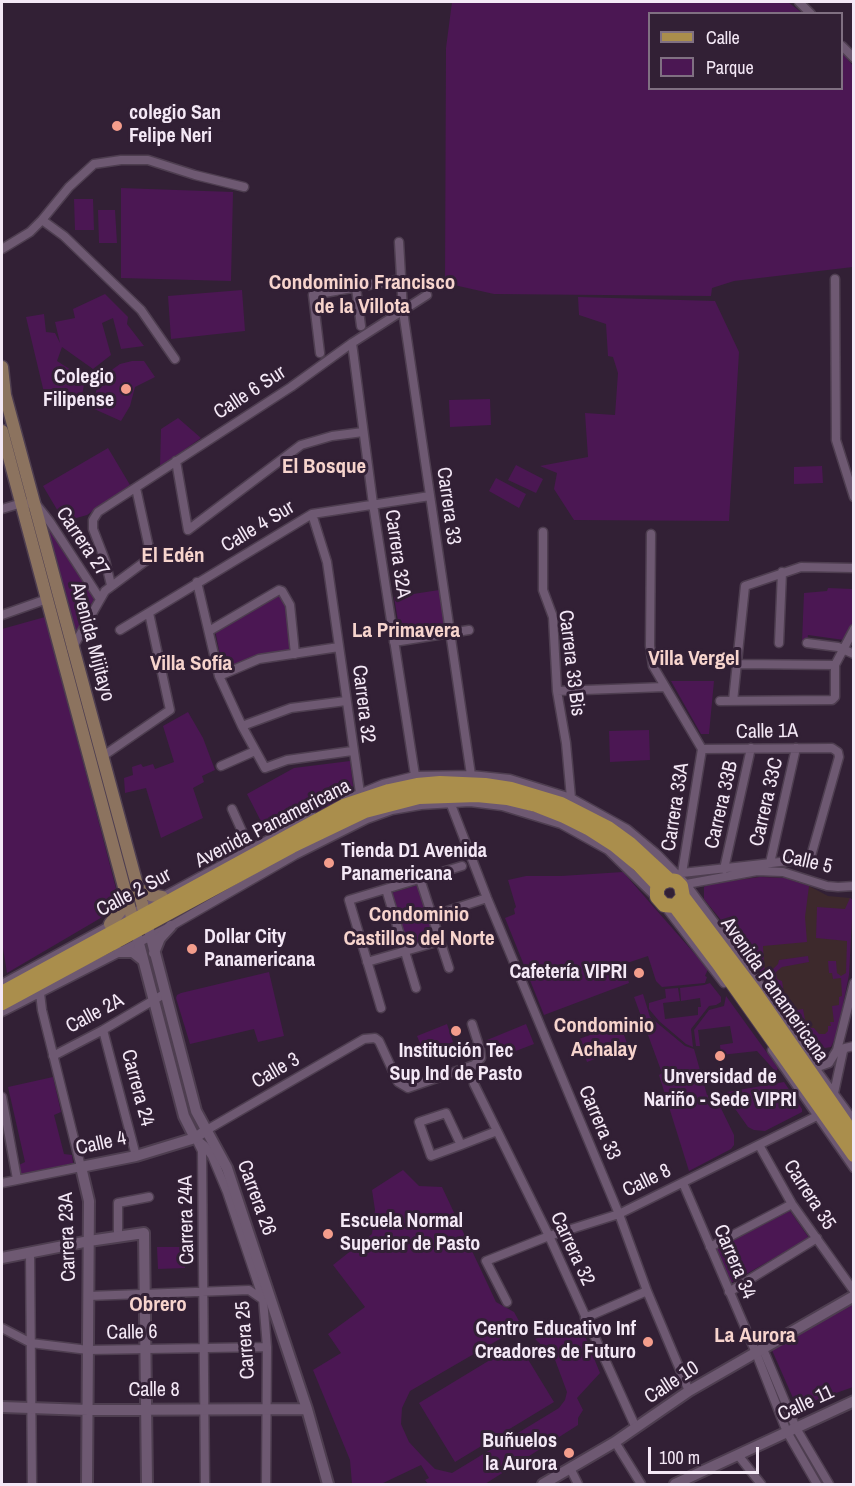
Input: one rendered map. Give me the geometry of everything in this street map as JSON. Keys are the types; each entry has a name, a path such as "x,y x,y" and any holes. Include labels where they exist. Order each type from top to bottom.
{"main road":[{"name":"Avenida Mijitayo","path":"2,367 3,395 36,504 67,649 126,897 140,924"},
{"name":"Avenida Mijitayo","path":"2,431 47,599 67,649 103,756 140,890 140,924"},
{"name":"Avenida Panamericana","path":"2,993 365,811 418,791 449,783 484,785 519,791 561,804 608,828 637,849 758,988 854,1136"},
{"name":"Avenida Panamericana","path":"674,889 718,963 854,1155"},
{"path":"140,890 162,897"},
{"path":"110,924 120,911 126,897"},
{"name":"Avenida Panamericana","path":"2,1003 140,924"}],"street":[{"path":"843,47 854,58"},
{"path":"2,249 17,241 42,220 69,187 94,164 148,160 244,187"},
{"path":"42,220 64,236 141,310 175,359"},
{"name":"Carrera 33","path":"399,242 403,311 471,775"},
{"path":"320,353 313,295 402,279"},
{"path":"835,279 837,440 854,497"},
{"path":"356,288 360,326"},
{"name":"Calle 6 Sur","path":"111,585 105,560 93,529 93,520 98,512 291,387 352,343 427,295"},
{"name":"Carrera 32A","path":"352,343 373,504 418,791"},
{"path":"176,461 188,530 301,445 332,436 363,432"},
{"path":"67,649 111,585 151,557 136,488"},
{"name":"Calle 4 Sur","path":"120,630 312,514 430,495"},
{"path":"2,509 22,503 36,504"},
{"name":"Carrera 27","path":"36,504 100,599"},
{"name":"Carrera 32","path":"312,514 327,562 352,751 360,793"},
{"name":"Carrera 33 Bis","path":"543,532 543,590 553,617 557,691 566,743 571,798"},
{"name":"Carrera 33A","path":"651,534 650,646 653,666 702,749 674,889"},
{"path":"733,701 746,586 801,567 854,568"},
{"path":"779,643 782,572"},
{"path":"197,582 219,676 265,768 287,760 352,751"},
{"path":"209,631 282,591 290,605 296,654"},
{"path":"2,615 47,599"},
{"path":"103,756 170,710 149,613"},
{"path":"720,701 832,700 835,697 835,665 854,629"},
{"path":"394,642 469,630"},
{"path":"807,643 843,649 854,654"},
{"path":"219,676 259,659 339,647"},
{"path":"738,664 835,665"},
{"path":"557,691 665,687"},
{"path":"242,726 291,708 346,701"},
{"name":"Carrera 33B","path":"724,869 752,748"},
{"name":"Carrera 33C","path":"770,862 796,748"},
{"name":"Calle 1A","path":"702,749 832,748 838,752 839,757 814,851 807,859 770,862"},
{"path":"221,766 255,751"},
{"path":"154,953 160,938 171,926 274,866 367,819 392,810 418,791 471,775 510,779 571,798 627,829 657,854 674,889 750,1018 854,1168"},
{"name":"Calle 2 Sur","path":"2,984 110,924 140,924 162,897 360,793 383,784 418,791"},
{"path":"418,791 450,802 502,806 561,824 674,889"},
{"name":"Carrera 33","path":"450,802 487,898 619,1214 647,1292 689,1391"},
{"path":"232,809 250,849"},
{"path":"674,889 724,869 770,862"},
{"path":"381,1008 349,900 462,866"},
{"name":"Calle 5","path":"674,889 757,871 783,872 827,886 854,886"},
{"path":"420,879 449,968"},
{"path":"386,889 416,988"},
{"path":"432,916 487,898"},
{"path":"140,924 171,926"},
{"path":"2,1012 119,951 140,924"},
{"path":"140,924 143,961 153,1001 184,1116 195,1138"},
{"name":"Carrera 26","path":"140,924 154,953 196,1111 227,1168 307,1409 328,1485"},
{"path":"368,962 440,941"},
{"path":"119,951 133,952 143,961"},
{"path":"815,1068 829,1062 837,1050 854,983"},
{"path":"758,988 854,1121"},
{"name":"Carrera 23A","path":"39,993 89,1201 87,1485"},
{"name":"Calle 2A","path":"53,1056 164,994"},
{"name":"Calle 3","path":"205,1131 364,1039 375,1038 380,1041 398,1082 408,1088 474,1065 481,1058 472,1024"},
{"name":"Carrera 24","path":"103,1030 136,1156"},
{"path":"834,1093 840,1056 845,1048 851,1046"},
{"name":"Carrera 32","path":"474,1084 549,1236 636,1428"},
{"path":"2,1097 4,1119 17,1179"},
{"path":"460,1145 446,1113 419,1122 431,1156 497,1131"},
{"name":"Calle 8","path":"507,1302 486,1261 549,1236 619,1214 816,1116"},
{"name":"Calle 4","path":"2,1182 136,1156 195,1138 205,1131"},
{"name":"Carrera 24A","path":"195,1138 202,1151 205,1485"},
{"name":"Carrera 25","path":"195,1138 212,1156 227,1192 263,1299 267,1347 266,1485"},
{"name":"Carrera 35","path":"759,1145 792,1204 854,1291"},
{"name":"Carrera 34","path":"683,1183 729,1292 760,1351 792,1430 828,1485"},
{"path":"118,1237 118,1203 149,1197"},
{"path":"710,1246 792,1204"},
{"path":"2,1258 144,1233 147,1485"},
{"path":"729,1292 817,1238"},
{"path":"30,1253 32,1485"},
{"path":"88,1296 249,1290 263,1299"},
{"path":"585,1318 647,1292"},
{"name":"Calle 10","path":"543,1485 615,1442 689,1391 854,1296"},
{"name":"Calle 6","path":"2,1328 31,1343 87,1350 267,1347"},
{"name":"Calle 11","path":"675,1485 854,1401"},
{"name":"Calle 8","path":"2,1407 88,1410 307,1409"},
{"path":"792,1430 817,1485"},
{"path":"615,1442 640,1485"},
{"path":"738,1455 761,1485"},
{"path":"570,1468 578,1485"}],"shaded area":[{"path":"760,877 785,878 809,886 828,896 853,900 849,975 831,1047 825,1048 817,1042 804,1024 792,1018 784,1009 750,956 704,899 704,887"}],"green space":[{"path":"452,2 788,2 801,12 648,12 648,90 843,90 843,54 853,66 853,267 734,281 712,288 711,296 494,294 445,283 446,48"},
{"path":"121,188 233,192 231,281 121,278"},
{"path":"74,199 93,199 94,230 75,230"},
{"path":"98,210 115,210 117,243 99,243"},
{"path":"242,290 245,331 171,339 168,296"},
{"path":"105,294 128,317 127,324 144,346 121,349 113,318 102,323 111,355 93,369 62,347 57,361 85,379 81,401 46,401 26,317 44,314 46,332 55,333 60,343 55,322 75,318 73,309"},
{"path":"578,297 715,301 739,352 729,521 574,520 554,489 557,473 540,466 588,457 585,413 615,415 618,373 613,357 608,356 606,324 579,315"},
{"path":"144,361 155,377 135,387 130,406 121,421 92,408 99,379 120,364"},
{"path":"490,399 491,425 450,427 449,400"},
{"path":"178,418 201,438 160,467 161,429"},
{"path":"108,448 130,485 87,515 73,519 67,509 59,513 43,486"},
{"path":"516,465 543,479 536,493 508,480"},
{"path":"822,466 823,483 794,484 794,467"},
{"path":"496,478 526,494 519,508 489,491"},
{"path":"45,527 49,529 94,599 74,637"},
{"path":"828,588 853,589 853,623 844,640 808,635 807,642 802,642 804,593 827,591"},
{"path":"439,590 446,632 401,639 394,597"},
{"path":"279,593 286,607 291,651 223,670 215,630"},
{"path":"45,617 119,900 116,909 7,973 2,942 2,629"},
{"path":"671,681 714,681 709,734 701,734"},
{"path":"188,712 203,738 215,770 202,776 204,782 193,788 203,818 161,838 146,788 125,793 124,778 133,775 132,767 141,764 143,767 153,764 155,769 174,762 163,726"},
{"path":"649,730 650,760 610,762 609,731"},
{"path":"350,761 354,794 294,822 269,837 247,794 294,768"},
{"path":"623,872 708,969 705,983 662,987 656,981 648,956 624,964 629,983 544,1015 505,918 515,914 516,907 508,880 526,876"},
{"path":"760,877 785,878 809,886 805,917 807,942 763,946 764,965 765,970 771,971 779,960 808,956 809,962 782,967 776,972 777,979 782,981 786,1006 789,1006 790,1011 803,1009 806,1025 810,1024 811,1028 819,1034 825,1034 828,1026 831,1026 830,1022 834,1022 832,1006 839,1005 839,997 842,996 841,978 833,979 832,973 829,973 828,961 836,961 837,973 841,976 846,973 847,941 816,938 817,907 845,909 850,898 853,900 849,975 837,1034 831,1047 825,1048 817,1042 804,1024 792,1018 784,1009 750,956 704,899 704,887 709,884"},
{"path":"418,885 434,939 407,947 391,893"},
{"path":"269,972 284,1036 258,1042 254,1029 190,1044 177,995"},
{"path":"710,983 721,997 721,1002 709,1006 691,1029 693,1047 686,1044 659,1021 649,1009 649,1003 666,998 665,989 678,988 680,1001 663,1003 665,1019 698,1015 698,1007 701,1007 700,998 681,1001 680,988"},
{"path":"643,994 650,1017 685,1046 694,1049 707,1095 715,1096 734,1135 734,1145 731,1149 689,1171 659,1075 662,1073 634,997"},
{"path":"726,996 778,1068 776,1072 757,1051 721,1055 720,1045 733,1043 730,1026 698,1030 700,1046 696,1046 694,1030 709,1010 724,1006"},
{"path":"447,1024 453,1042 424,1053 417,1036"},
{"path":"526,1024 534,1044 495,1059 487,1040"},
{"path":"620,1024 628,1046 587,1062 579,1039"},
{"path":"53,1077 61,1112 54,1115 64,1154 72,1155 73,1163 20,1175 19,1165 25,1162 8,1087"},
{"path":"784,1082 802,1112 765,1131 748,1127 731,1103 727,1092"},
{"path":"403,1170 419,1186 442,1187 496,1302 514,1312 519,1321 517,1329 410,1391 402,1408 401,1424 409,1442 422,1456 435,1469 452,1473 559,1408 567,1392 554,1357 535,1339 555,1332 585,1336 600,1373 577,1398 583,1410 578,1418 578,1425 485,1484 428,1484 425,1480 429,1478 421,1465 381,1484 352,1484 350,1460 313,1370 341,1353 328,1334 365,1307 333,1265 372,1234 375,1210 372,1190"},
{"path":"790,1211 809,1238 729,1284 715,1249"},
{"path":"157,1247 185,1247 185,1268 158,1269"},
{"path":"853,1300 853,1387 797,1407 771,1348"},
{"path":"518,1343 554,1402 455,1462 419,1403"}],"place":[{"name":"colegio San Felipe Neri","path":"117,126"},
{"name":"Colegio Filipense","path":"126,389"},
{"name":"Tienda D1 Avenida Panamericana","path":"329,863"},
{"name":"Dollar City Panamericana","path":"192,949"},
{"name":"Cafetería VIPRI","path":"639,973"},
{"name":"Institución Tec Sup Ind de Pasto","path":"456,1031"},
{"name":"Unversidad de Nariño - Sede VIPRI","path":"720,1056"},
{"name":"Escuela Normal Superior de Pasto","path":"328,1234"},
{"name":"Centro Educativo Inf Creadores de Futuro","path":"648,1342"},
{"name":"Buñuelos la Aurora","path":"569,1453"}],"district":[{"name":"Condominio Francisco de la Villota","path":"362,295"},
{"name":"El Bosque","path":"324,467"},
{"name":"El Edén","path":"173,556"},
{"name":"La Primavera","path":"406,631"},
{"name":"Villa Vergel","path":"694,659"},
{"name":"Villa Sofía","path":"191,664"},
{"name":"Condominio Castillos del Norte","path":"419,927"},
{"name":"Condominio Achalay","path":"604,1038"},
{"name":"Obrero","path":"158,1305"},
{"name":"La Aurora","path":"755,1336"}]}
